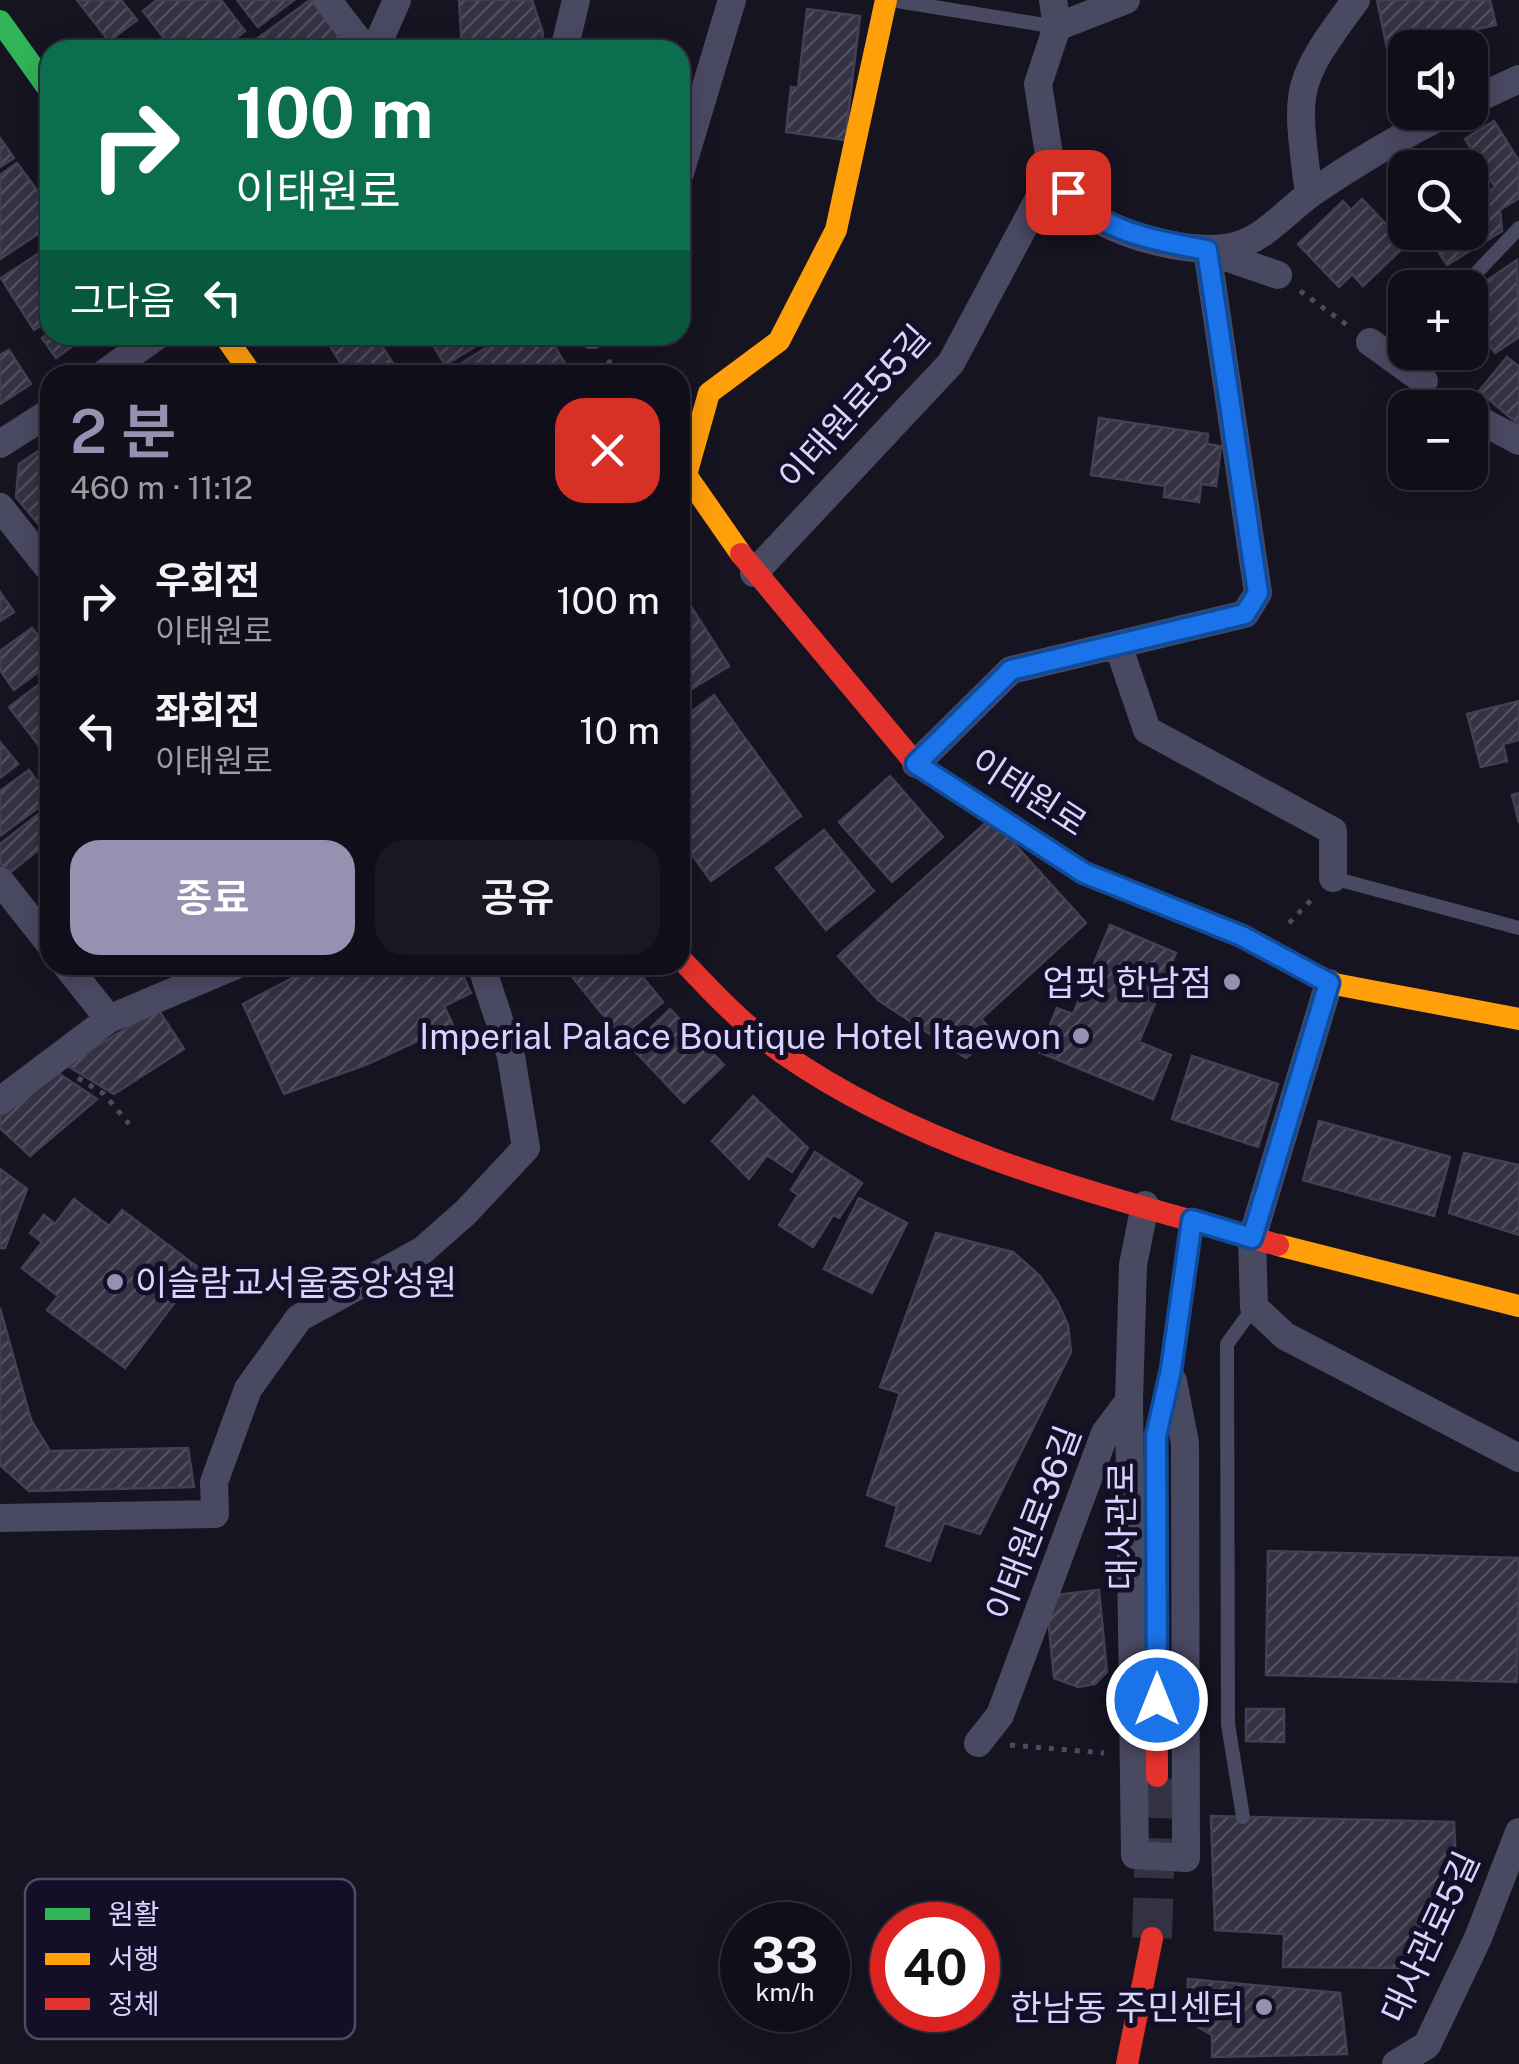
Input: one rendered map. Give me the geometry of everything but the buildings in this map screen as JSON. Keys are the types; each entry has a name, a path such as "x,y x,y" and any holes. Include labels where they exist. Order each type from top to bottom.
{"street":[{"path":"327,0 358,40"},
{"path":"379,40 397,0"},
{"path":"566,40 576,0"},
{"path":"690,140 732,0"},
{"name":"이태원로","path":"690,461 709,394 779,340 836,230 888,0"},
{"path":"1126,0 1055,14 1038,84 1052,174 1084,210 1140,238 1207,250 1278,275"},
{"path":"1308,196 1300,88 1314,57 1356,0"},
{"path":"0,21 40,78"},
{"path":"1488,94 1519,80"},
{"path":"1207,250 1235,246 1258,236 1308,196 1413,130"},
{"name":"이태원로55길","path":"754,573 951,363 1052,174"},
{"path":"916,764 1011,670 1245,614 1258,593 1207,250"},
{"path":"1370,342 1388,349"},
{"path":"116,365 144,345"},
{"path":"1414,370 1424,381"},
{"path":"0,444 40,418"},
{"path":"1488,425 1519,441"},
{"name":"이태원로","path":"690,481 754,573 916,764 1084,873 1242,936 1329,983 1519,1019"},
{"path":"0,506 40,557"},
{"path":"1118,645 1147,730 1333,831 1333,878"},
{"path":"0,881 40,931"},
{"path":"690,970 795,1065 904,1124 1252,1238 1519,1306"},
{"path":"74,975 109,1019"},
{"path":"0,1101 109,1019 212,975"},
{"path":"0,1518 215,1514 214,1482 248,1389 299,1318 423,1250 466,1212 526,1148 511,1056 485,975"},
{"path":"1329,983 1252,1238 1254,1306 1285,1336 1519,1458"},
{"name":"이태원로36길","path":"978,1743 1000,1715 1105,1433 1129,1402 1133,1265 1145,1205"},
{"name":"대사관로","path":"1157,1776 1156,1436 1171,1370 1192,1220"},
{"path":"1129,1402 1136,1855 1186,1858 1185,1443 1171,1370"},
{"name":"대사관로5길","path":"1396,2064 1427,2045 1478,1938 1519,1832"},
{"path":"1127,2064 1152,1938"}],"lane":[{"path":"888,0 1055,14"},
{"path":"1479,270 1519,228"},
{"path":"1333,878 1519,928"},
{"path":"1244,1817 1228,1724 1226,1344 1254,1306"}],"path":[{"path":"1278,275 1370,342"},
{"path":"50,1061 104,1094 129,1124"},
{"path":"978,1743 1132,1756"}],"tunnel":[{"path":"1152,1938 1157,1776"}],"traffic: fast":[{"path":"0,21 40,77"}],"traffic: slow":[{"path":"690,461 709,393 779,341 836,230 886,0"},
{"path":"231,345 245,365"},
{"path":"690,481 741,554"},
{"path":"1036,842 1084,873 1242,936 1329,983 1519,1019"},
{"path":"1278,1245 1519,1306"}],"traffic: jam":[{"path":"741,554 916,764 1036,842"},
{"path":"690,969 781,1052 837,1088 896,1118 1020,1169 1278,1245"},
{"path":"1157,1776 1156,1435 1171,1370 1192,1220"},
{"path":"1127,2064 1152,1938"}],"place":[{"name":"업핏 한남점","path":"1232,982"},
{"name":"Imperial Palace Boutique Hotel Itaewon","path":"1081,1036"},
{"name":"이슬람교서울중앙성원","path":"115,1282"},
{"name":"한남동 주민센터","path":"1264,2007"}],"route":[{"path":"1068,192 1084,210 1140,238 1207,250 1258,593 1245,614 1011,670 916,764 1084,873 1242,936 1329,983 1252,1238 1192,1220 1171,1370 1156,1436 1157,1700"}]}
